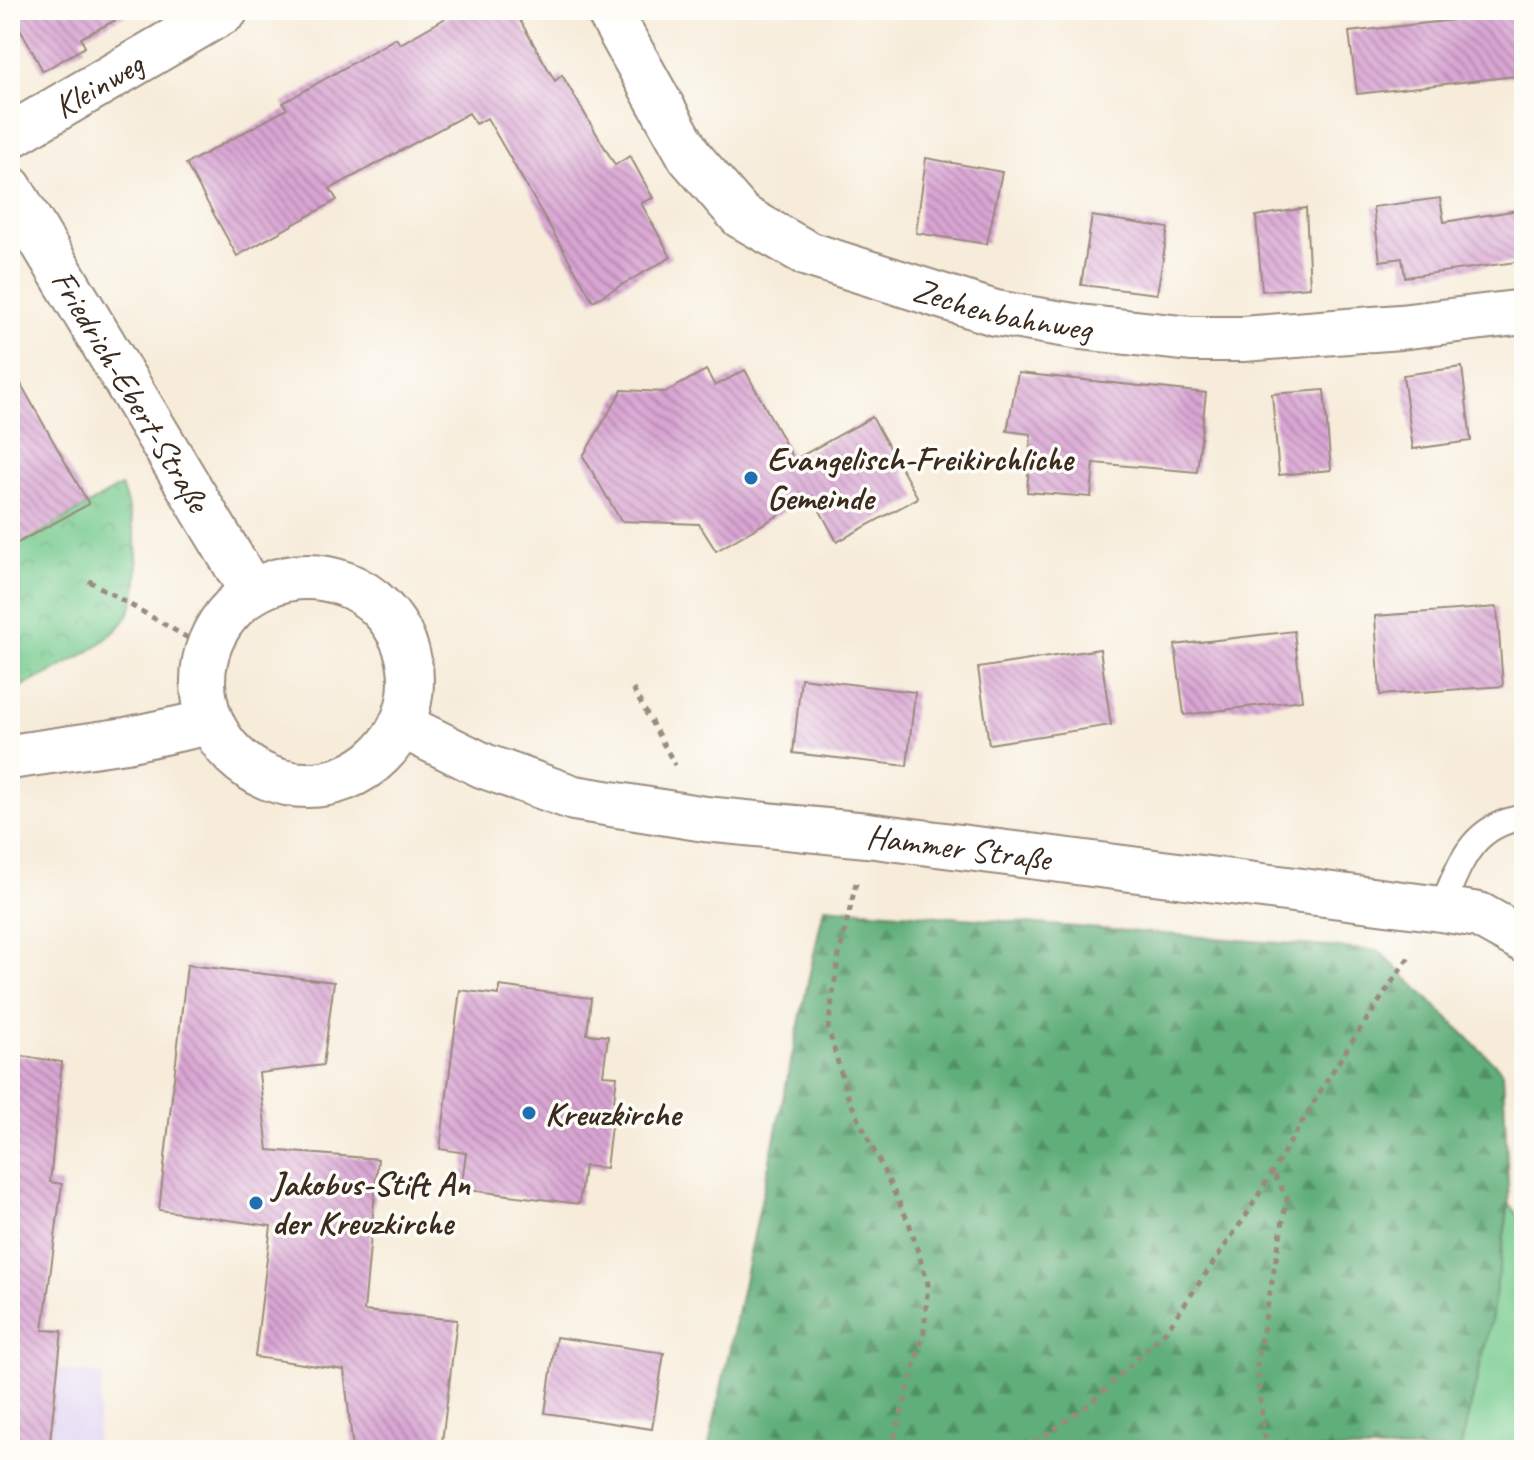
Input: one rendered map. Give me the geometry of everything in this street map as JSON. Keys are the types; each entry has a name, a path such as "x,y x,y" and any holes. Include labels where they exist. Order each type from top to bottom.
{"main road":[{"name":"Kleinweg","path":"10,136 226,10"},
{"name":"Zechenbahnweg","path":"608,10 690,157 741,216 808,254 995,313 1080,327 1191,339 1243,339 1400,327 1524,312"},
{"name":"Friedrich-Ebert-Straße","path":"10,188 252,592"},
{"path":"308,576 338,581 365,593 387,613 403,638 411,667 410,697 401,725 387,748 367,765 344,778 318,784 291,784 266,777 243,764 224,745 210,722 202,674 207,649 217,626 233,607 252,592 279,580 308,576"},
{"path":"10,757 126,740 210,722"},
{"name":"Hammer Straße","path":"401,725 484,766 574,798 705,819 867,835 1441,909 1479,915 1524,940"}],"lane":[{"path":"1441,909 1474,840 1489,829 1524,817"}],"path":[{"path":"89,581 207,649"},
{"path":"633,689 705,819"},
{"path":"867,835 838,960 828,1028 848,1097 909,1223 928,1284 924,1331 891,1450"},
{"path":"1025,1450 1091,1403 1166,1331 1210,1270 1335,1067 1441,909"},
{"path":"1270,1450 1264,1434 1257,1364 1287,1198 1273,1172"}],"shaded area":[{"path":"10,1363 103,1375 95,1450 10,1450"}],"green space":[{"path":"121,486 134,533 138,568 134,601 128,615 95,647 20,687 19,545"},
{"path":"824,907 1379,951 1503,1072 1509,1204 1491,1321 1460,1450 708,1450"},
{"path":"1509,1204 1524,1224 1524,1450 1460,1450 1491,1321"}],"building":[{"path":"10,10 135,10 81,38 85,47 43,71"},
{"path":"460,10 514,10 555,81 562,75 615,165 630,156 653,198 641,203 671,257 593,301 487,118 476,124 469,113 330,189 337,200 237,256 186,164 287,109 283,103 396,38 400,44"},
{"path":"1524,12 1524,75 1357,94 1349,32"},
{"path":"926,158 1002,172 987,244 916,233"},
{"path":"1440,198 1444,222 1524,209 1524,261 1405,277 1402,258 1380,261 1373,207"},
{"path":"1306,208 1310,287 1262,291 1256,216"},
{"path":"1092,216 1168,228 1157,294 1081,285"},
{"path":"10,365 89,504 10,547"},
{"path":"1462,367 1471,441 1413,449 1403,375"},
{"name":"Evangelisch-Freikirchliche Gemeinde","path":"706,370 715,386 745,370 794,460 872,417 918,498 837,542 812,496 716,551 699,524 621,521 583,456 622,390 666,392"},
{"path":"1018,373 1206,393 1197,472 1094,463 1091,497 1027,492 1031,434 1007,431"},
{"path":"1324,390 1331,470 1279,475 1272,394"},
{"path":"1497,607 1503,686 1380,695 1375,616"},
{"path":"1294,631 1302,700 1184,715 1175,645"},
{"path":"1100,649 1111,725 989,744 978,668"},
{"path":"801,678 915,692 907,766 793,753"},
{"name":"Jakobus-Stift An der Kreuzkirche","path":"187,965 334,982 323,1065 259,1073 268,1150 378,1159 364,1311 457,1320 441,1450 353,1450 344,1370 255,1357 271,1226 159,1210"},
{"name":"Kreuzkirche","path":"499,986 591,998 587,1034 608,1036 603,1075 617,1076 606,1168 584,1166 579,1204 461,1189 466,1153 440,1149 460,990 499,995"},
{"path":"10,1054 62,1062 50,1182 62,1184 43,1330 62,1331 49,1450 10,1450"},
{"path":"556,1337 664,1353 652,1429 545,1413"}],"place":[{"name":"Evangelisch-Freikirchliche Gemeinde","path":"751,478"},
{"name":"Kreuzkirche","path":"529,1113"},
{"name":"Jakobus-Stift An der Kreuzkirche","path":"256,1203"}]}
